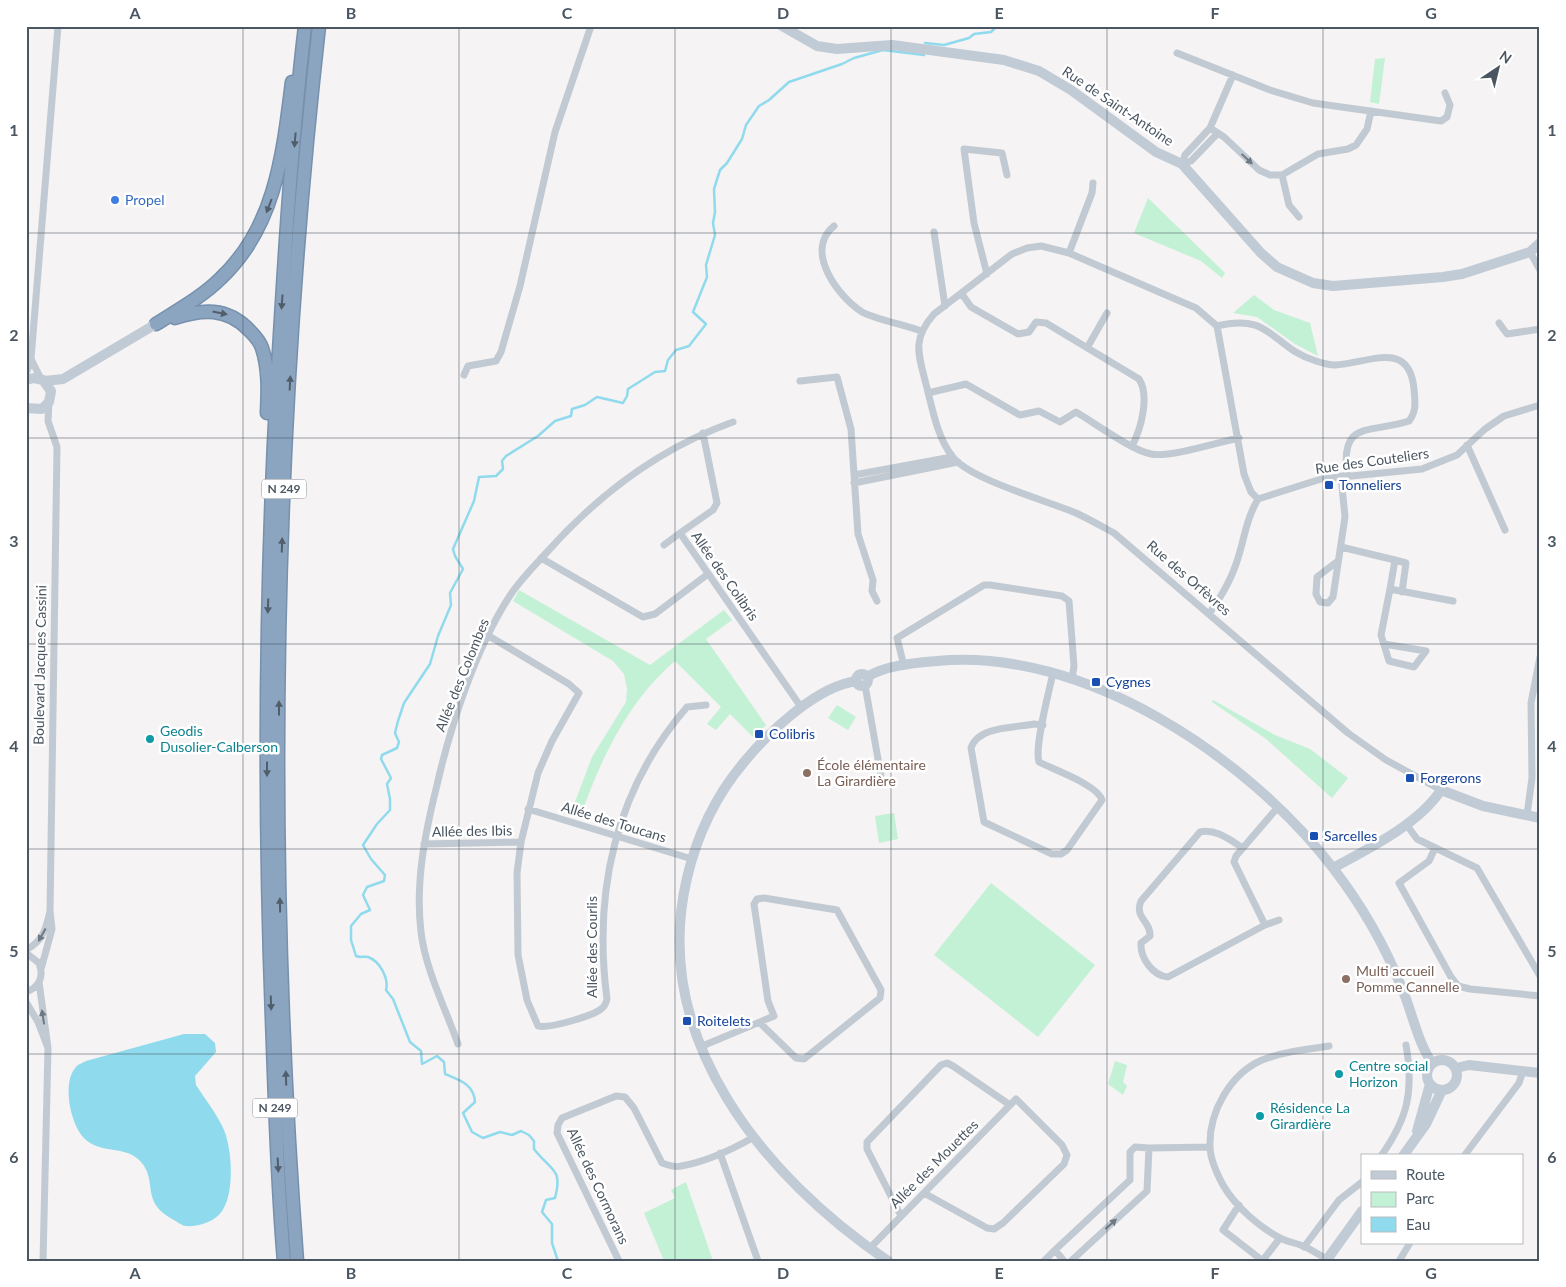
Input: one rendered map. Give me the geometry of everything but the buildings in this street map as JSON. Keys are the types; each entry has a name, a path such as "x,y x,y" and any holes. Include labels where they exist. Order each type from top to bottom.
{"highway":[{"name":"N 249","path":"284,1261 274,1088 267,832 268,627 272,470 283,292 305,26"},
{"name":"N 249","path":"297,1261 293,1214 281,919 280,618 285,472 294,309 319,26"},
{"name":"N 249","path":"156,324 193,301 221,279 238,261 260,226 278,176 296,52 303,39"},
{"name":"N 249","path":"156,324 194,312 213,311 231,315 257,338 262,346 266,360 268,384 267,459 272,470"},
{"name":"N 249","path":"293,1214 301,1226 304,1261"}],"street":[{"path":"26,374 31,359 58,26"},
{"path":"464,375 468,366 496,361 501,352 520,286 555,132 591,26"},
{"name":"Rue de Saint-Antoine","path":"782,26 817,46 838,49 892,46 1004,60 1026,66 1052,78 1144,144 1182,164 1261,253 1277,267 1313,283 1333,286 1462,274 1530,252 1540,243"},
{"path":"1177,53 1232,75 1313,103 1441,121 1447,117 1450,105 1446,93"},
{"path":"1182,164 1185,155 1210,128 1232,75"},
{"path":"1210,128 1224,137 1259,170 1282,175 1318,154 1348,149 1356,145 1367,129 1371,111"},
{"path":"1182,164 1192,161 1217,134"},
{"path":"987,274 974,224 964,149 1002,153 1007,175"},
{"path":"1282,175 1289,205 1299,217"},
{"path":"1069,253 1092,193 1093,183"},
{"path":"834,226 826,232 822,252 823,260 827,272 843,295 863,312 921,331"},
{"path":"934,232 946,306"},
{"path":"854,479 955,459 942,438 928,392 918,351 918,337 921,331 934,314 1012,254 1027,248 1041,246 1069,253 1196,308 1217,326 1239,438 1244,474 1251,492 1258,499 1245,526 1238,560 1209,614"},
{"path":"1530,252 1540,270"},
{"path":"962,294 971,307 1018,334 1029,332 1036,322 1046,323 1140,380 1143,386 1138,435 1132,446"},
{"path":"1087,348 1107,313"},
{"path":"1217,326 1241,321 1258,324 1296,352 1313,360 1333,365 1390,357 1402,361 1409,368 1413,382 1414,414 1409,421 1362,431 1350,438 1344,454 1345,517 1341,547 1332,597 1328,603 1320,602 1316,594 1317,577 1338,561"},
{"path":"1499,323 1507,334 1540,329"},
{"path":"31,409 42,409 63,379 156,324"},
{"path":"31,359 43,380 50,398"},
{"path":"800,381 837,377 851,429 858,534 873,580 872,591 878,601"},
{"path":"26,380 34,378 43,380 63,379"},
{"path":"928,392 966,384 1020,416 1039,412 1060,422 1076,412 1132,446 1151,454 1169,453 1239,438"},
{"name":"Boulevard Jacques Cassini","path":"39,982 52,929 50,911 56,447 48,421 50,398"},
{"name":"Rue des Couteliers","path":"1258,499 1321,479 1422,469 1447,460 1504,416 1540,405"},
{"path":"31,409 48,421"},
{"name":"Allée des Colombes","path":"458,1044 427,957 421,933 421,866 424,844 451,732 489,636 511,593 586,511 648,464 703,433 733,422"},
{"name":"Allée des Colibris","path":"703,433 717,503 713,510 680,534 801,707"},
{"path":"1467,445 1505,530"},
{"name":"Rue des Orfèvres","path":"955,459 986,478 1078,514 1114,533 1348,734 1386,760 1441,790 1483,806 1540,818"},
{"path":"664,545 680,534"},
{"path":"1341,547 1406,563 1402,592"},
{"path":"541,558 644,617 655,614 708,574"},
{"path":"1384,644 1426,651 1414,667 1389,661 1381,635 1395,560"},
{"path":"904,666 898,638 984,585 990,585 1062,596 1069,601 1074,666 1072,679"},
{"path":"1390,589 1453,601"},
{"name":"Allée des Courlis","path":"489,636 569,684 579,693 552,741 538,773 521,842 515,901 518,955 533,1020 538,1026 544,1028 601,1010 605,1005 607,999 602,913 606,879 616,836"},
{"path":"1527,815 1532,778 1531,702 1540,657"},
{"path":"888,1261 808,1197 784,1173 754,1137 716,1079 691,1025 686,1001 680,946 680,921 692,859 717,800 734,773 757,747 801,707 828,691 863,681 873,673 952,659 1010,662 1072,679 1120,699 1187,734 1223,759 1278,807 1333,868 1370,923 1384,950 1411,1009 1420,1038 1432,1063"},
{"path":"1043,725 1034,724 980,734 973,740 970,748 984,822 1052,854 1061,854 1067,850 1102,800 1100,794 1092,788 1039,762 1036,755 1043,725 1053,673"},
{"path":"863,681 881,776"},
{"path":"616,836 636,784 672,724 687,707 706,705"},
{"path":"1333,868 1406,824 1432,804 1441,790"},
{"path":"1265,925 1234,862 1236,856 1278,807"},
{"name":"Allée des Toucans","path":"528,809 692,859"},
{"path":"1406,824 1417,839 1476,868 1540,976"},
{"path":"1243,848 1217,833 1208,830 1200,832 1141,900 1138,908 1150,931 1150,936 1141,943 1141,951 1153,971 1160,976 1168,977 1265,925 1279,920"},
{"name":"Allée des Ibis","path":"424,844 521,842"},
{"path":"1435,848 1429,861 1399,883 1451,977 1458,986 1470,989 1540,996"},
{"path":"700,1047 774,1016 768,1001 754,904 757,899 837,910 882,990 880,998 804,1059 796,1058 760,1023"},
{"name":"Boulevard Jacques Cassini","path":"26,952 36,945 42,937 50,911"},
{"path":"26,952 35,958 41,969"},
{"path":"26,992 36,987 39,982"},
{"path":"39,982 48,1048 43,1261"},
{"path":"26,1002 38,1022 48,1048"},
{"path":"1382,1154 1403,1120 1410,1092 1410,1067 1404,1046 1420,1038"},
{"path":"1329,1046 1287,1053 1261,1061 1241,1073 1228,1088 1218,1107 1209,1147 1224,1186 1239,1205 1280,1238 1304,1247 1328,1260 1361,1212"},
{"path":"1414,1139 1430,1084 1427,1072 1432,1063 1446,1060 1456,1068 1457,1078 1455,1083 1447,1090 1442,1090 1430,1084"},
{"path":"901,1216 867,1149 867,1142 941,1065 946,1063 953,1066 1010,1106"},
{"path":"1456,1068 1469,1065 1540,1073"},
{"path":"1466,1154 1519,1084 1523,1071"},
{"path":"1403,1154 1426,1124 1442,1090"},
{"name":"Allée des Cormorans","path":"619,1261 557,1133 558,1125 562,1118 616,1096 625,1097 634,1108 662,1163 680,1167 720,1153 754,1137"},
{"name":"Allée des Mouettes","path":"870,1248 1016,1099 1062,1145 1067,1155 1064,1164 1003,1223 994,1228 987,1228 924,1193"},
{"path":"1044,1261 1130,1180 1130,1152 1135,1148 1209,1147"},
{"path":"1070,1261 1147,1191 1149,1148"},
{"path":"720,1153 758,1261"},
{"path":"1304,1247 1339,1200 1361,1183"},
{"path":"1239,1205 1223,1230 1263,1260 1280,1238"},
{"path":"1400,1261 1409,1244"},
{"path":"1055,1250 1064,1261"}],"green space":[{"path":"1385,58 1379,104 1370,102 1375,59"},
{"path":"1148,198 1225,273 1222,278 1201,261 1134,233"},
{"path":"1254,295 1274,310 1310,323 1318,356 1295,344 1257,317 1233,313"},
{"path":"519,590 650,665 724,610 732,620 706,639 766,725 754,738 730,714 716,730 707,724 721,707 675,661 643,694 617,733 606,753 580,818 570,815 592,757 626,702 627,689 624,674 613,661 513,601"},
{"path":"1213,700 1275,735 1310,749 1348,778 1332,798 1266,739 1212,702"},
{"path":"837,705 856,717 848,730 828,718"},
{"path":"894,813 898,839 879,843 875,816"},
{"path":"991,883 1095,965 1038,1037 934,955"},
{"path":"1115,1061 1127,1065 1123,1082 1127,1086 1123,1095 1108,1084"},
{"path":"686,1182 713,1261 664,1261 644,1213 675,1198 671,1190"}],"water":[{"path":"184,1034 205,1034 215,1043 216,1052 195,1076 196,1085 224,1130 229,1148 231,1171 229,1193 222,1211 211,1221 201,1225 190,1226 183,1225 172,1219 156,1205 146,1169 135,1157 121,1151 99,1147 86,1140 76,1126 72,1116 69,1094 69,1083 72,1074 79,1064"}],"waterway":[{"path":"925,43 944,45 969,38 974,34 991,32 997,26"},
{"path":"558,1261 552,1243 552,1224 542,1212 546,1200 555,1198 557,1181 554,1170 534,1149 534,1141 529,1135 521,1131 512,1135 500,1132 483,1138 472,1132 463,1113 475,1102 472,1091 465,1084 445,1074 444,1062 437,1056 422,1064 421,1051 410,1042 393,999 386,990 385,976 380,966 368,957 356,956 351,940 351,926 361,914 370,910 363,895 367,887 384,881 385,875 371,859 363,845 377,824 390,810 387,784 391,778 381,759 382,755 397,748 399,742 395,733 404,703 430,664 438,636 451,605 450,593 463,569 453,549 474,501 479,477 496,476 503,469 502,461 506,456 538,436 555,421 571,416 572,409 585,405 597,397 623,403 628,389 655,372 665,371 668,360 676,350 689,346 706,324 693,312 707,277 706,265 715,235 713,223 715,212 714,189 720,170 727,163 742,139 746,125 759,106 769,100 789,82 854,58 883,50 924,55"}],"place":[{"name":"Propel","path":"115,200"},
{"name":"Tonneliers","path":"1329,485"},
{"name":"Cygnes","path":"1096,682"},
{"name":"Colibris","path":"759,734"},
{"name":"Geodis Dusolier-Calberson","path":"150,739"},
{"name":"École élémentaire La Girardière","path":"807,773"},
{"name":"Forgerons","path":"1410,778"},
{"name":"Sarcelles","path":"1314,836"},
{"name":"Multi accueil Pomme Cannelle","path":"1346,979"},
{"name":"Roitelets","path":"687,1021"},
{"name":"Centre social Horizon","path":"1339,1074"},
{"name":"Résidence La Girardière","path":"1260,1116"}]}
